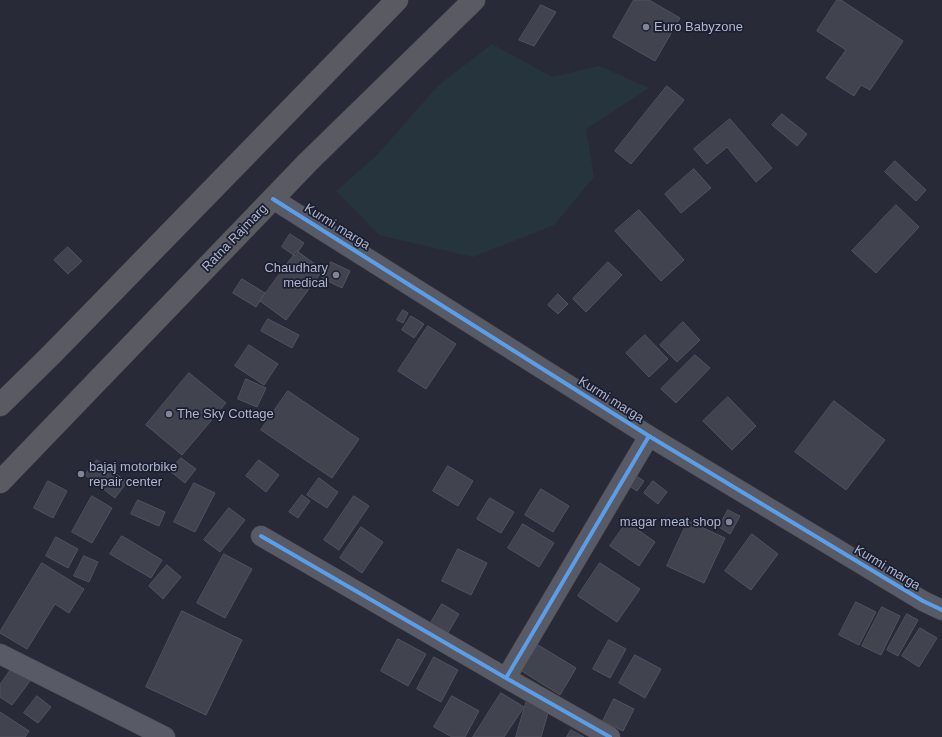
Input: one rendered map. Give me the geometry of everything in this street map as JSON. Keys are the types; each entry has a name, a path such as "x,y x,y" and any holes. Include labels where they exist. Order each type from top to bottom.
{"highway":[{"path":"0,405 51,355 397,0"},
{"name":"Ratna Rajmarg","path":"0,482 308,162 474,0"}],"street":[{"name":"Kurmi marga","path":"273,198 649,436 923,602 942,610"},
{"path":"506,678 649,436"},
{"path":"261,536 610,737"},
{"path":"0,654 165,737"}],"shaded area":[{"path":"492,44 552,77 599,66 649,88 586,129 594,177 554,225 473,257 379,235 336,191 375,157 439,85"}],"building":[{"name":"Euro Babyzone","path":"634,0 649,0 680,18 655,61 613,37"},
{"path":"837,0 841,0 903,41 870,90 861,85 854,96 826,78 846,50 817,31"},
{"path":"541,5 556,12 534,46 519,40"},
{"path":"667,86 684,100 631,164 615,151"},
{"path":"782,114 807,134 797,146 772,125"},
{"path":"730,119 772,168 756,182 727,147 707,164 694,149"},
{"path":"895,161 926,190 916,201 885,172"},
{"path":"694,169 711,188 681,213 665,194"},
{"path":"896,205 919,227 876,273 852,251"},
{"path":"639,210 684,260 661,281 615,231"},
{"path":"290,234 304,243 295,256 282,247"},
{"path":"68,247 82,261 68,274 54,260"},
{"path":"297,251 323,270 286,320 260,301"},
{"name":"Chaudhary medical","path":"331,262 350,271 342,288 322,278"},
{"path":"608,262 622,275 586,312 573,299"},
{"path":"242,279 265,293 256,307 233,293"},
{"path":"558,294 568,304 558,314 548,305"},
{"path":"403,310 408,313 403,323 397,320"},
{"path":"411,316 424,324 414,338 402,330"},
{"path":"268,319 299,335 292,348 261,331"},
{"path":"683,322 700,340 677,362 660,345"},
{"path":"428,326 456,344 426,389 398,371"},
{"path":"645,335 668,359 649,377 626,353"},
{"path":"249,345 278,364 264,385 235,366"},
{"path":"695,355 710,368 676,403 661,389"},
{"path":"189,373 226,403 182,455 146,425"},
{"path":"246,379 266,388 257,407 238,399"},
{"path":"288,391 359,439 332,478 261,430"},
{"path":"728,397 756,426 732,450 703,421"},
{"path":"834,401 885,440 846,490 795,452"},
{"path":"181,458 196,469 185,483 170,471"},
{"path":"97,460 127,482 115,498 85,475"},
{"path":"259,460 279,475 266,492 246,476"},
{"path":"448,466 473,481 458,506 433,491"},
{"path":"631,473 644,481 637,491 625,483"},
{"path":"319,478 338,492 327,508 307,495"},
{"path":"48,481 67,491 53,518 34,508"},
{"path":"653,481 667,492 658,504 644,493"},
{"path":"194,483 215,493 195,532 174,522"},
{"path":"541,489 569,506 553,532 525,515"},
{"path":"302,495 310,501 298,518 289,512"},
{"path":"92,496 112,508 92,543 72,532"},
{"path":"354,496 369,506 339,550 324,540"},
{"path":"490,498 514,512 501,533 477,519"},
{"path":"138,500 165,512 159,526 131,514"},
{"path":"229,508 245,520 220,552 204,540"},
{"name":"magar meat shop","path":"728,510 740,516 730,534 719,527"},
{"path":"688,521 725,538 704,583 667,566"},
{"path":"627,522 655,542 639,566 610,546"},
{"path":"523,524 554,543 539,567 508,548"},
{"path":"361,527 383,542 362,573 340,558"},
{"path":"752,534 778,554 751,590 725,571"},
{"path":"122,536 162,560 151,578 110,554"},
{"path":"56,537 78,549 68,568 46,556"},
{"path":"458,549 487,563 471,595 442,581"},
{"path":"224,554 252,569 225,618 197,603"},
{"path":"84,556 98,562 89,582 74,576"},
{"path":"42,563 84,589 69,613 55,604 27,649 0,632"},
{"path":"600,563 640,589 617,622 578,596"},
{"path":"167,565 181,577 163,599 149,586"},
{"path":"856,602 876,612 859,645 839,635"},
{"path":"442,604 459,614 446,636 429,626"},
{"path":"882,607 900,616 881,655 862,646"},
{"path":"182,611 242,640 206,715 146,687"},
{"path":"907,614 918,620 898,656 887,650"},
{"path":"920,628 937,638 919,667 902,656"},
{"path":"398,639 426,654 408,686 381,671"},
{"path":"609,640 626,649 610,678 593,669"},
{"path":"538,645 576,668 560,695 522,671"},
{"path":"635,655 661,669 645,698 619,683"},
{"path":"434,657 458,670 441,702 417,689"},
{"path":"12,668 30,681 12,705 0,697 0,685"},
{"path":"501,693 524,707 504,737 473,737"},
{"path":"37,696 51,707 38,723 24,713"},
{"path":"452,696 479,711 465,737 452,737 434,727"},
{"path":"614,699 634,709 623,731 603,721"},
{"path":"527,700 550,706 541,737 516,737"},
{"path":"0,712 29,731 25,737 0,737"},
{"path":"571,730 584,737 567,737"}],"cycle path":[{"path":"273,199 649,436 923,601 942,610"},
{"path":"610,737 506,678 649,436"},
{"path":"261,536 506,678"}],"place":[{"name":"Euro Babyzone","path":"646,27"},
{"name":"Chaudhary medical","path":"336,275"},
{"name":"The Sky Cottage","path":"169,414"},
{"name":"bajaj motorbike repair center","path":"81,474"},
{"name":"magar meat shop","path":"729,522"}]}
